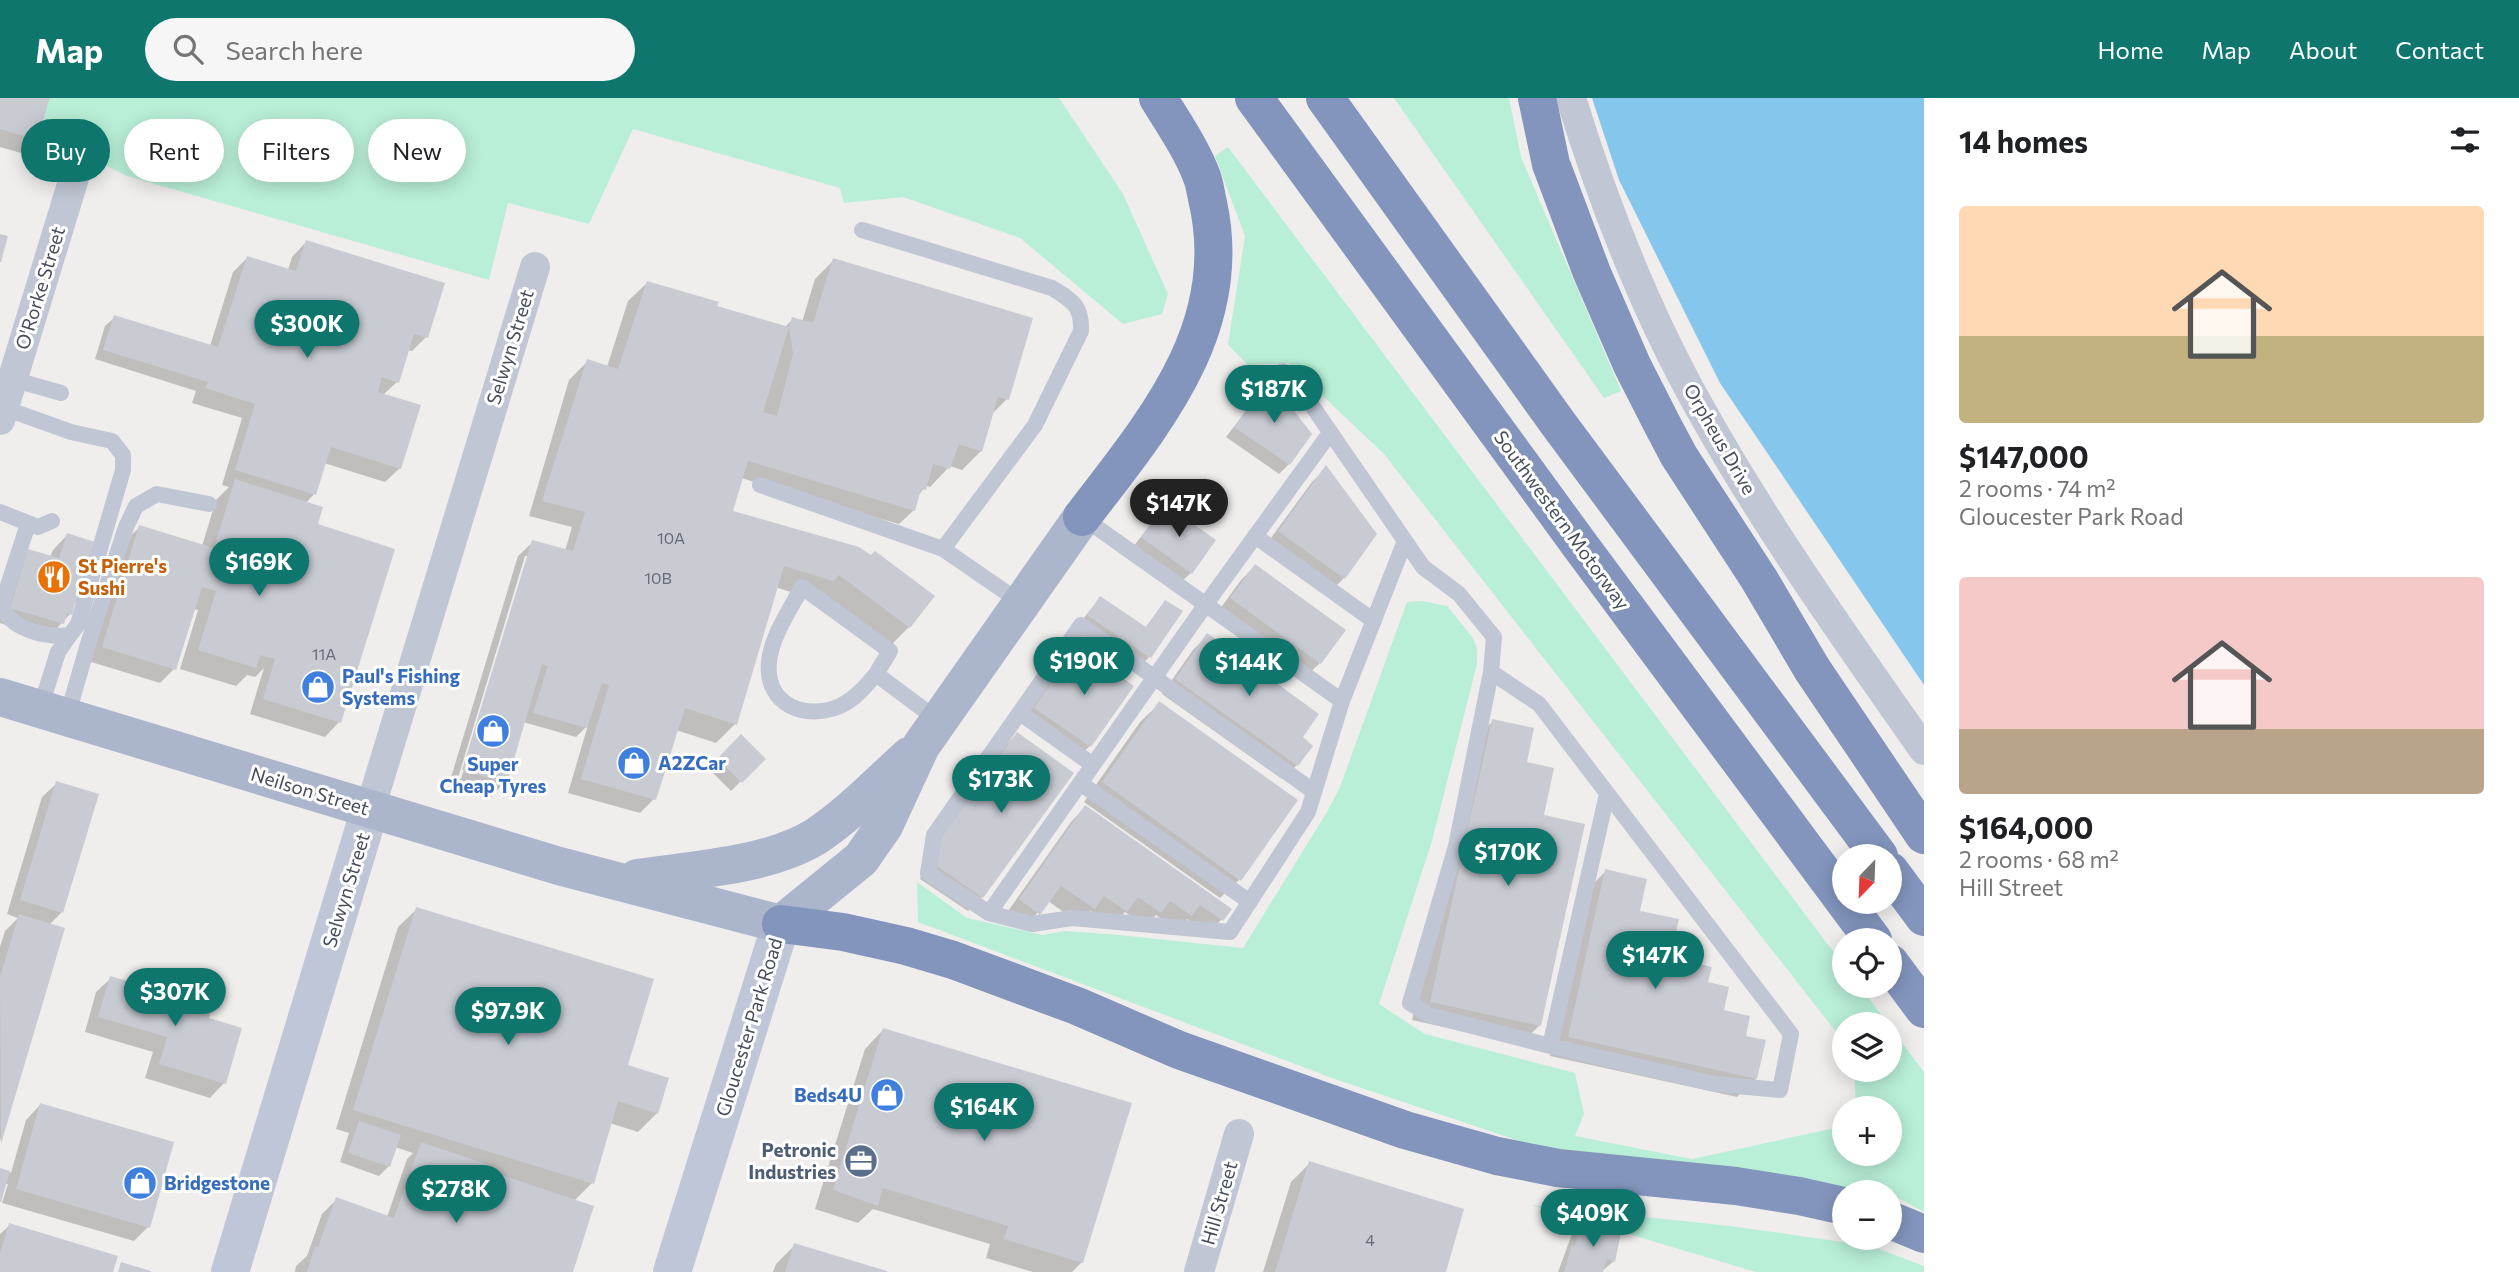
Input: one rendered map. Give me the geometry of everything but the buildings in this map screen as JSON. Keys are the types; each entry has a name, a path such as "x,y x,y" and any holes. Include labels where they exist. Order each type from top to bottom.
{"highway":[{"path":"1082,517 1128,456 1182,374 1207,312 1215,246 1202,177 1158,98"},
{"name":"Southwestern Motorway","path":"1254,98 1579,544 1864,928"},
{"path":"1325,98 1557,422 1870,844"},
{"path":"1537,98 1551,164 1592,273 1632,365 1662,424 1679,456 1759,579 1812,669 1924,835"},
{"path":"1902,887 1924,917"},
{"path":"781,923 843,932 953,960 1077,1006 1203,1058 1405,1130 1497,1156 1558,1168 1736,1186 1832,1204"},
{"path":"1902,979 1924,1009"},
{"path":"1902,1225 1924,1234"}],"main road":[{"name":"Gloucester Park Road","path":"672,1272 781,923 861,859 884,826 930,733 1082,517"},
{"name":"Neilson Street","path":"0,696 559,866 781,923"},
{"name":"Gloucester Park Road","path":"814,837 847,812 930,733"},
{"name":"Selwyn Street","path":"230,1272 370,809"},
{"name":"Neilson Street","path":"621,881 761,858 814,837"},
{"path":"781,923 798,870 814,837"}],"street":[{"name":"Orpheus Drive","path":"1571,98 1602,192 1636,279 1700,408 1782,546 1924,750"},
{"name":"O'Rorke Street","path":"2,414 73,182"},
{"name":"Selwyn Street","path":"370,809 535,267"},
{"name":"Hill Street","path":"1199,1272 1239,1133"}],"lane":[{"path":"862,230 1052,288 1072,300 1082,315 1082,331 1035,425 943,549"},
{"path":"1283,371 1293,378 1423,567 1459,594 1494,638 1491,672 1456,846 1410,1003 1429,1015 1550,1046 1715,1084 1780,1090 1791,1034 1539,705 1491,672"},
{"path":"12,379 61,393"},
{"path":"2,414 113,441 123,455 123,470 78,624 58,652 54,713"},
{"path":"74,433 84,429 87,421"},
{"path":"989,913 1330,433"},
{"path":"760,485 943,549 1020,602"},
{"path":"54,713 88,644 126,527 136,506 157,494 209,504"},
{"path":"0,512 38,527 52,521"},
{"path":"1082,517 1342,701"},
{"path":"28,524 2,604 4,612 15,624 58,636 70,635"},
{"path":"1255,536 1374,621"},
{"path":"1313,791 1081,625 934,835 928,873 989,913 1032,924 1072,918 1230,932 1308,812 1342,701 1405,541"},
{"path":"802,587 890,651 876,674 860,692 842,705 821,713 798,711 781,701 772,683 769,662 780,628 802,587"},
{"path":"876,674 930,733"},
{"path":"1020,713 1093,765"},
{"path":"1080,783 1250,902"},
{"path":"1550,1046 1607,794"}],"green space":[{"path":"48,98 1059,98 1123,194 1168,294 1162,314 1123,324 1020,238 903,197 844,203 840,188 633,129 589,224 508,203 489,280 148,182 224,182 224,119 124,119 124,174 110,168 110,119 42,119"},
{"path":"1394,98 1509,98 1521,157 1621,391 1604,398"},
{"path":"1228,147 1832,950 1832,998 1869,998 1879,1012 1832,1012 1832,1027 1384,454 1288,363 1248,365 1228,345 1245,236 1215,156"},
{"path":"1422,601 1447,606 1473,638 1477,649 1477,664 1432,841 1379,1004 1425,1034 1575,1073 1584,1114 1575,1136 1692,1159 1832,1129 1832,1166 1902,1166 1902,1096 1855,1096 1855,1082 1902,1082 1902,1043 1924,1072 1924,1212 1902,1200 1902,1180 1832,1180 1832,1187 1749,1172 1537,1147 1335,1079 918,922 917,882 967,918 1043,935 1065,931 1243,948 1340,787 1407,602"},
{"path":"1531,1205 1730,1226 1832,1240 1832,1250 1882,1250 1924,1266 1924,1272 1756,1272"}],"water":[{"path":"1592,98 1924,98 1924,685 1720,383 1619,180"}],"place":[{"name":"St Pierre's Sushi","path":"54,577"},
{"name":"Paul's Fishing Systems","path":"318,687"},
{"name":"Super Cheap Tyres","path":"493,731"},
{"name":"A2ZCar","path":"634,763"},
{"name":"Beds4U","path":"887,1095"},
{"name":"Petronic Industries","path":"861,1161"},
{"name":"Bridgestone","path":"140,1183"}]}
